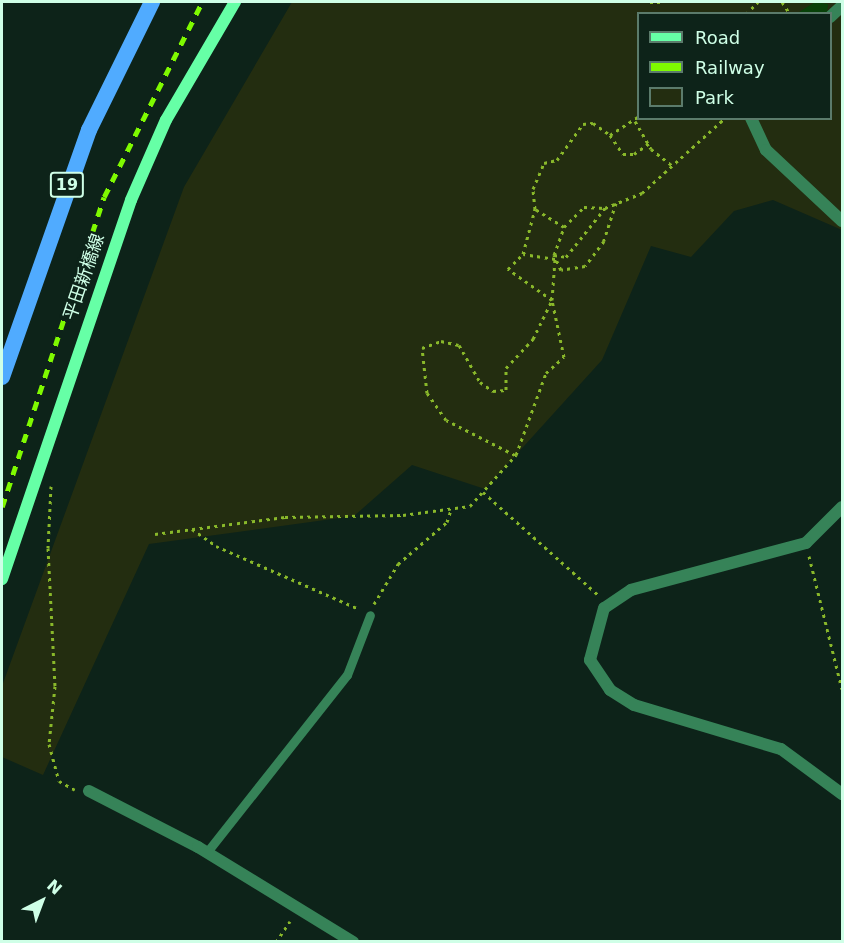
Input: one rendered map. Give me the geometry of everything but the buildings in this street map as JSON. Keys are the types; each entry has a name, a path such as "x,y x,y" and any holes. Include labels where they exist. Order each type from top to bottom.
{"highway":[{"name":"19","path":"3,369 88,130 152,2"}],"main road":[{"name":"平田新橋線","path":"2,579 131,200 166,120 235,2"}],"street":[{"path":"752,120 766,150 843,221"},
{"path":"843,507 806,543 631,590 604,608 590,660 610,690 634,705 781,749 843,794"},
{"path":"89,790 207,852 352,942"}],"lane":[{"path":"207,852 348,675 370,615"}],"path":[{"path":"650,2 664,2"},
{"path":"523,254 566,257 605,208 642,193 674,167 723,120"},
{"path":"610,135 635,121 650,143 674,167"},
{"path":"552,300 508,269 523,254 535,209 532,189 544,163 557,160 570,135 593,123 610,135 623,154 634,154 650,143"},
{"path":"554,257 561,270 585,266 603,241 616,203"},
{"path":"155,534 285,517 451,510 470,506 516,455 540,400 546,373 564,357 552,300 554,257 564,227 584,207 605,208"},
{"path":"535,209 564,227"},
{"path":"516,455 446,420 427,393 422,348 441,341 459,345 480,382 493,391 506,390 506,368 517,362 552,300"},
{"path":"53,478 48,548 55,686 50,754 59,781 74,790 89,790"},
{"path":"483,492 592,589 604,608"},
{"path":"192,529 216,546 370,615 398,564 447,522 451,510"},
{"path":"806,543 843,689"},
{"path":"276,942 299,909"}],"green space":[{"path":"292,2 842,2 842,230 773,200 734,211 691,257 651,246 602,360 485,489 412,465 354,516 149,544 43,775 2,757 2,686 184,187"}],"shaded area":[{"path":"815,2 828,4 827,12 799,12"}],"railway":[{"path":"2,507 104,197 202,2"}]}
